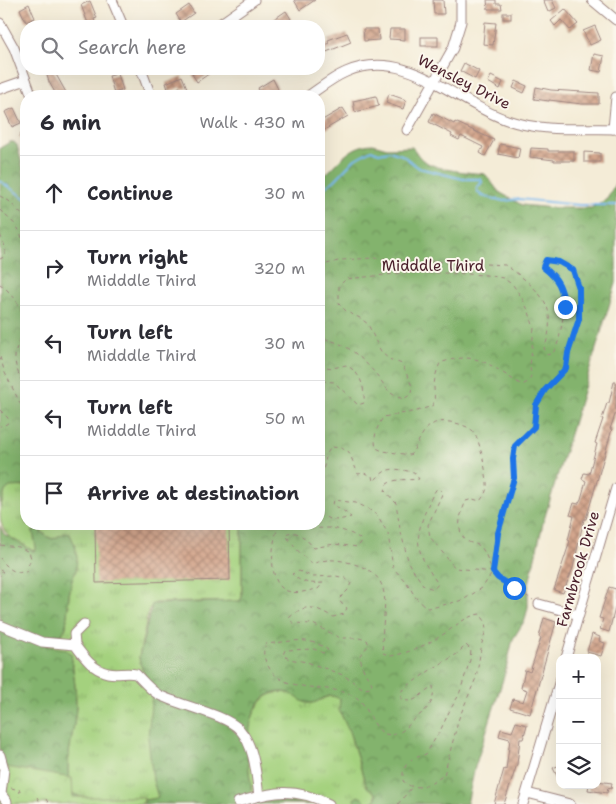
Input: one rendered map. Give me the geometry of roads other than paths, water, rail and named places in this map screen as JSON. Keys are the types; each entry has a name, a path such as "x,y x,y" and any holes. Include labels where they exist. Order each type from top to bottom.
{"street":[{"path":"112,0 120,20"},
{"path":"225,20 254,0"},
{"path":"407,130 458,35 461,22 461,0"},
{"path":"592,0 616,20"},
{"path":"0,23 14,48 20,64"},
{"name":"Wensley Drive","path":"317,90 345,72 370,65 393,65 405,68 491,113 524,124 558,129 614,129"},
{"path":"24,75 30,90"},
{"path":"144,75 149,90"},
{"path":"0,89 26,80"},
{"path":"614,129 616,97"},
{"name":"Farmbrook Drive","path":"567,654 616,488"},
{"path":"540,604 579,615"},
{"path":"84,624 74,634 75,645 82,656 93,666 109,674 136,674 158,694 227,721 240,729 248,742 254,761 259,796"},
{"path":"0,625 42,642 75,645"},
{"path":"523,804 556,694"},
{"path":"0,755 4,768 1,796 7,802"},
{"path":"238,802 279,792 309,795 329,804"},
{"path":"527,793 570,804"}],"waterway":[{"path":"325,187 334,181 355,159 371,150 379,153 389,151 402,155 419,168 463,179 481,179 482,182 477,191 482,196 504,201 519,199 579,205 616,205"},
{"path":"0,181 20,195"}]}
